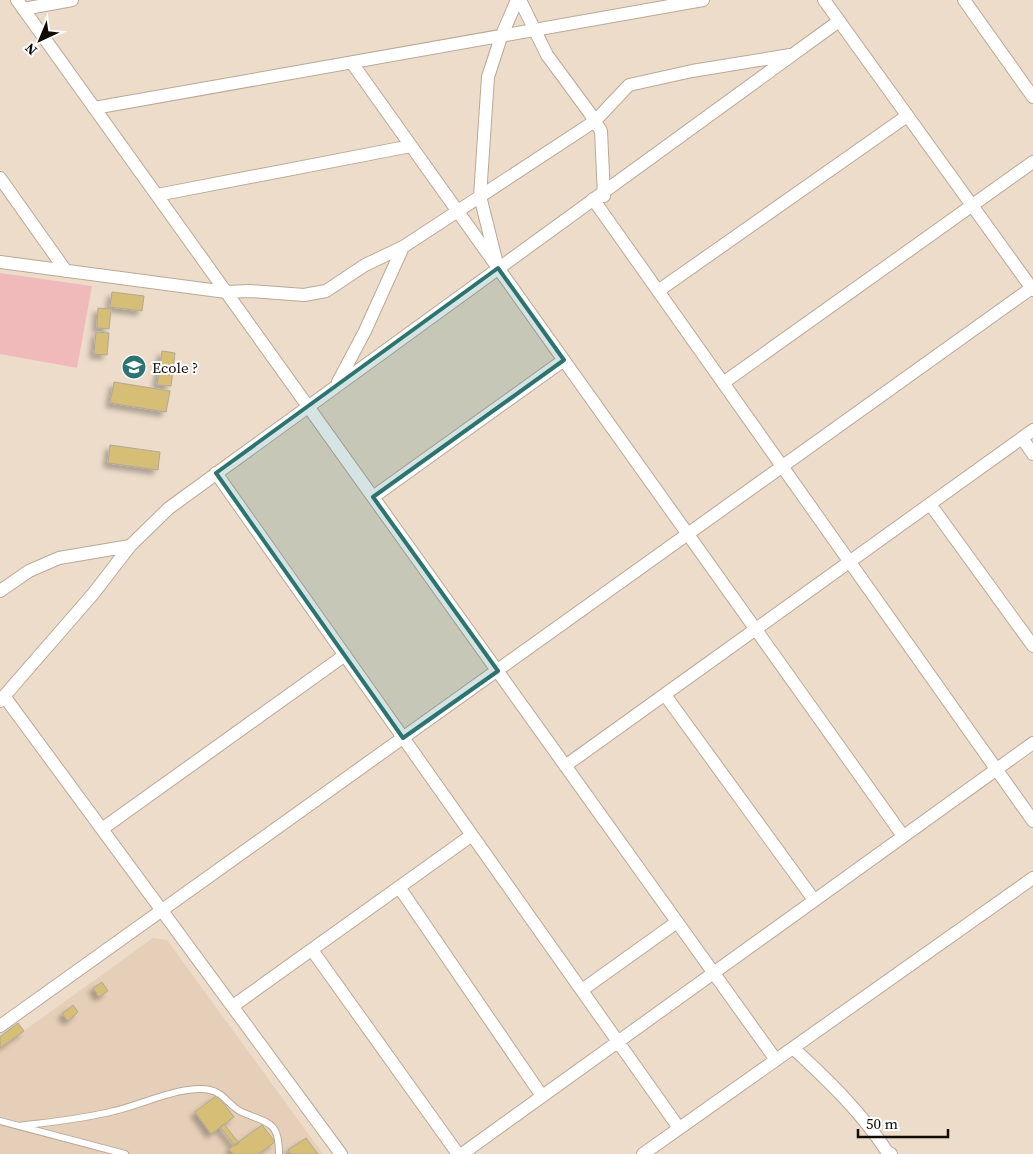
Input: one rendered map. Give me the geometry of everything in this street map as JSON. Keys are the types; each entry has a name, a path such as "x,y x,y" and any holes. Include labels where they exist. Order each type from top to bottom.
{"street":[{"path":"20,4 72,0"},
{"path":"518,0 531,31 601,131 604,173 598,196 606,218 1033,821"},
{"path":"498,268 480,196 488,77 501,37 518,0"},
{"path":"94,108 703,0"},
{"path":"0,1026 1032,288 824,0"},
{"path":"964,0 1033,96"},
{"path":"20,4 776,1060"},
{"path":"341,1154 163,911 2,698 93,594 130,546 169,508 839,21"},
{"path":"0,262 226,292 250,291 304,295 326,290 365,265 403,247 595,121 629,85 692,71 794,54"},
{"path":"352,63 903,836"},
{"path":"658,291 907,116"},
{"path":"157,195 411,146"},
{"path":"723,383 1033,162"},
{"path":"0,178 66,271"},
{"path":"335,386 365,331 403,247"},
{"path":"373,496 564,360"},
{"path":"565,766 1033,430"},
{"path":"1022,438 1033,454"},
{"path":"216,473 679,1128"},
{"path":"930,504 1033,646"},
{"path":"0,591 29,571 60,558 130,546"},
{"path":"102,829 345,655"},
{"path":"664,695 814,900"},
{"path":"312,950 460,1154 1033,743"},
{"path":"232,1006 472,835"},
{"path":"650,1152 679,1128 1033,878"},
{"path":"399,887 542,1096"},
{"path":"582,990 677,922"},
{"path":"792,1048 822,1074 870,1126 888,1153 892,1154"}],"lane":[{"path":"20,1126 79,1119 116,1111 199,1088 222,1094 237,1110 274,1127 279,1137 279,1154"},
{"path":"0,1121 125,1154"}],"highlighted area":[{"path":"498,268 564,360 373,497 498,671 403,738 216,473"}],"shaded area":[{"path":"0,273 92,286 77,368 0,354"},
{"path":"153,938 167,940 323,1154 0,1154 0,1048"}],"building":[{"path":"112,292 144,296 142,311 110,307"},
{"path":"98,308 111,309 109,329 97,328"},
{"path":"96,332 109,333 107,355 94,354"},
{"path":"162,351 175,353 171,386 157,385"},
{"path":"114,382 170,391 166,412 110,403"},
{"path":"110,445 160,452 158,470 108,463"},
{"path":"102,982 108,991 99,997 93,988"},
{"path":"73,1005 78,1012 68,1021 62,1014"},
{"path":"18,1023 24,1031 0,1048 0,1037"},
{"path":"217,1095 234,1117 211,1134 195,1112"},
{"path":"224,1124 239,1143 235,1146 220,1127"},
{"path":"262,1125 275,1142 258,1154 233,1154 229,1149"},
{"path":"306,1138 318,1154 291,1154 288,1150"}],"place":[{"name":"Ecole ?","path":"134,367"}]}
